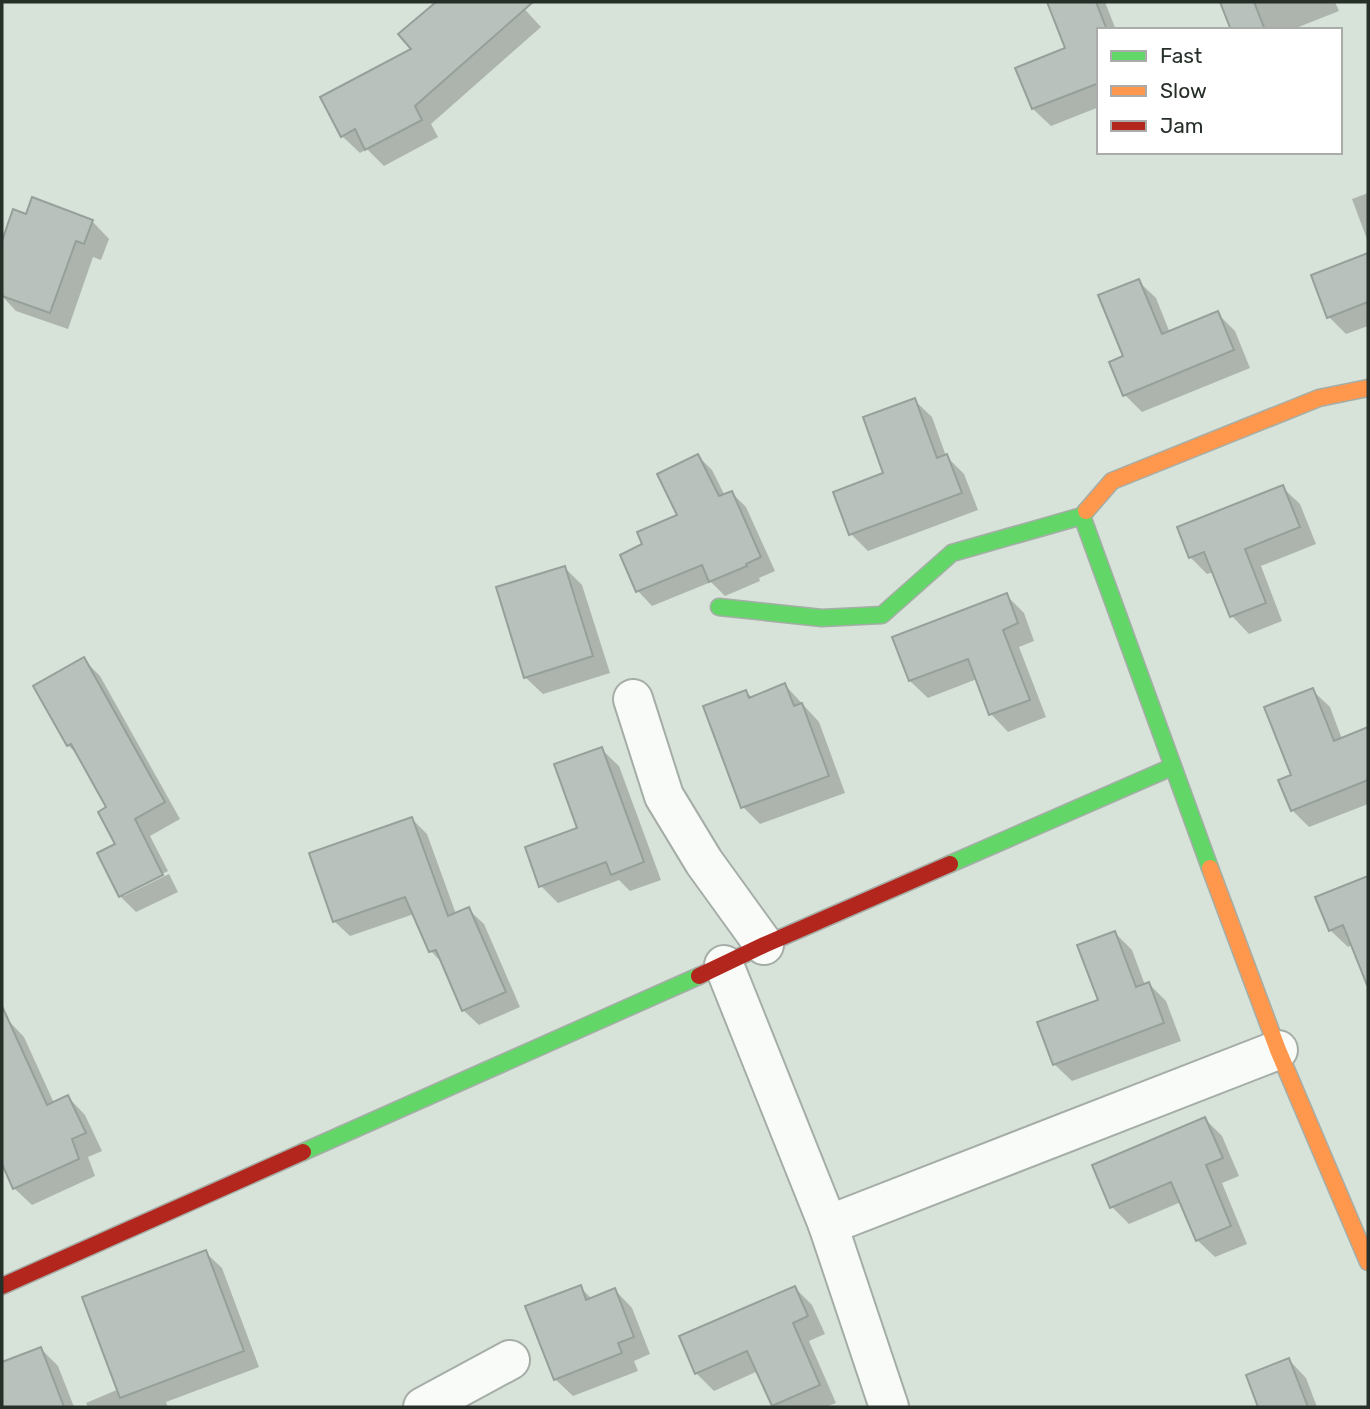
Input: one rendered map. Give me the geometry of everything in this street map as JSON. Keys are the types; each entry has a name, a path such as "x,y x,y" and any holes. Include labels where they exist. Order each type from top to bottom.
{"street":[{"path":"719,607 822,618 882,615 952,553 1082,516 1112,481 1319,398 1368,388"},
{"path":"1082,516 1172,768 1278,1050 1368,1262"},
{"path":"633,699 664,796 704,862 764,944"},
{"path":"2,1286 724,965 764,944 1172,768"},
{"path":"724,965 828,1225 889,1407"},
{"path":"828,1225 1278,1050"},
{"path":"423,1407 510,1360"}],"building":[{"path":"436,2 533,2 415,106 422,120 365,150 355,129 341,137 320,97 411,49 398,34"},
{"path":"1047,2 1096,2 1106,28 1097,28 1097,84 1032,109 1015,68 1065,48"},
{"path":"1220,2 1254,2 1264,28 1230,28"},
{"path":"32,197 93,220 84,244 76,241 50,313 2,296 2,241 13,209 26,214"},
{"path":"1368,253 1368,302 1327,318 1311,275"},
{"path":"1139,279 1162,334 1218,311 1234,350 1123,396 1109,362 1123,356 1098,295"},
{"path":"915,398 937,458 947,454 962,493 849,535 833,492 883,473 863,417"},
{"path":"698,454 719,496 732,491 761,557 709,582 702,565 636,592 620,555 642,544 637,532 677,515 657,474"},
{"path":"1283,485 1300,527 1245,549 1266,603 1230,617 1204,552 1189,558 1177,527"},
{"path":"565,566 593,656 524,678 496,587"},
{"path":"1007,593 1018,623 1003,630 1030,700 989,715 968,659 909,681 892,637"},
{"path":"84,657 165,802 135,819 163,875 119,897 97,853 115,844 98,812 106,807 71,744 67,746 33,686"},
{"path":"785,683 794,706 802,703 829,776 741,808 703,706 746,690 749,698"},
{"path":"1313,688 1334,741 1368,727 1368,780 1291,811 1278,780 1291,775 1264,707"},
{"path":"602,747 644,862 611,875 606,862 539,887 525,847 577,828 554,764"},
{"path":"412,817 448,916 469,907 506,992 462,1011 436,950 429,952 405,897 333,922 309,853"},
{"path":"1368,876 1367,985 1343,925 1329,931 1315,897"},
{"path":"1115,931 1136,987 1149,982 1164,1023 1053,1065 1037,1022 1098,1000 1077,945"},
{"path":"2,1006 47,1105 68,1095 86,1133 72,1139 79,1159 13,1189 2,1164"},
{"path":"1205,1117 1223,1158 1206,1165 1231,1226 1196,1241 1171,1182 1110,1208 1092,1165"},
{"path":"206,1250 244,1351 120,1398 82,1297"},
{"path":"581,1285 586,1300 615,1288 634,1337 618,1343 622,1353 554,1380 525,1306"},
{"path":"795,1286 808,1316 793,1323 820,1385 772,1406 747,1351 695,1374 679,1336"},
{"path":"41,1347 64,1407 2,1407 2,1362"},
{"path":"1289,1358 1308,1407 1258,1407 1246,1375"}],"traffic: fast":[{"path":"719,607 822,618 882,615 952,553 1082,516 1086,511"},
{"path":"1082,516 1210,868"},
{"path":"950,864 1172,767"},
{"path":"303,1152 699,976"}],"traffic: slow":[{"path":"1086,511 1112,481 1319,398 1368,388"},
{"path":"1210,868 1278,1050 1368,1262"}],"traffic: jam":[{"path":"699,976 950,864"},
{"path":"2,1286 303,1152"}]}
